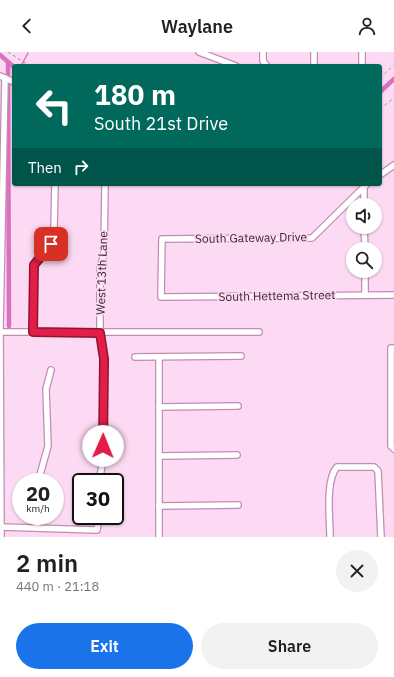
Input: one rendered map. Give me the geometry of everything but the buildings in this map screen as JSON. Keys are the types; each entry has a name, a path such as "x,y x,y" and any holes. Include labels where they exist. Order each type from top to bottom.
{"street":[{"path":"199,52 213,55 232,64"},
{"path":"264,52 264,61 266,64"},
{"path":"314,52 314,64"},
{"path":"362,52 362,64"},
{"path":"1,537 0,332 2,77 12,81"},
{"path":"382,174 394,165"},
{"path":"33,332 34,265 51,244 54,229 55,186"},
{"name":"West 13th Lane","path":"99,473 103,460 104,359 100,333 100,267 104,255 105,186"},
{"name":"South Gateway Drive","path":"161,297 162,239 312,238 365,186"},
{"path":"365,198 366,186"},
{"path":"365,278 365,295"},
{"name":"South Hettema Street","path":"161,297 394,295"},
{"path":"0,332 259,332"},
{"path":"394,348 391,348 393,416 391,446 394,449"},
{"path":"135,357 159,358 241,356"},
{"path":"158,537 159,358"},
{"path":"40,473 48,446 46,389 51,370"},
{"path":"159,407 238,406"},
{"path":"159,456 237,455"},
{"path":"330,537 332,473 337,467 374,467 378,471 381,537"},
{"path":"159,506 238,505"},
{"path":"1,527 97,530 98,525"}],"path":[{"path":"8,52 27,64"},
{"path":"382,76 394,65"},
{"path":"382,107 394,98"}],"waterway":[{"path":"22,64 28,53"},
{"path":"0,55 12,65"},
{"path":"8,62 9,326"},
{"path":"382,90 394,79"}],"route":[{"path":"51,244 34,265 33,332 100,333 104,359 103,446"}]}
